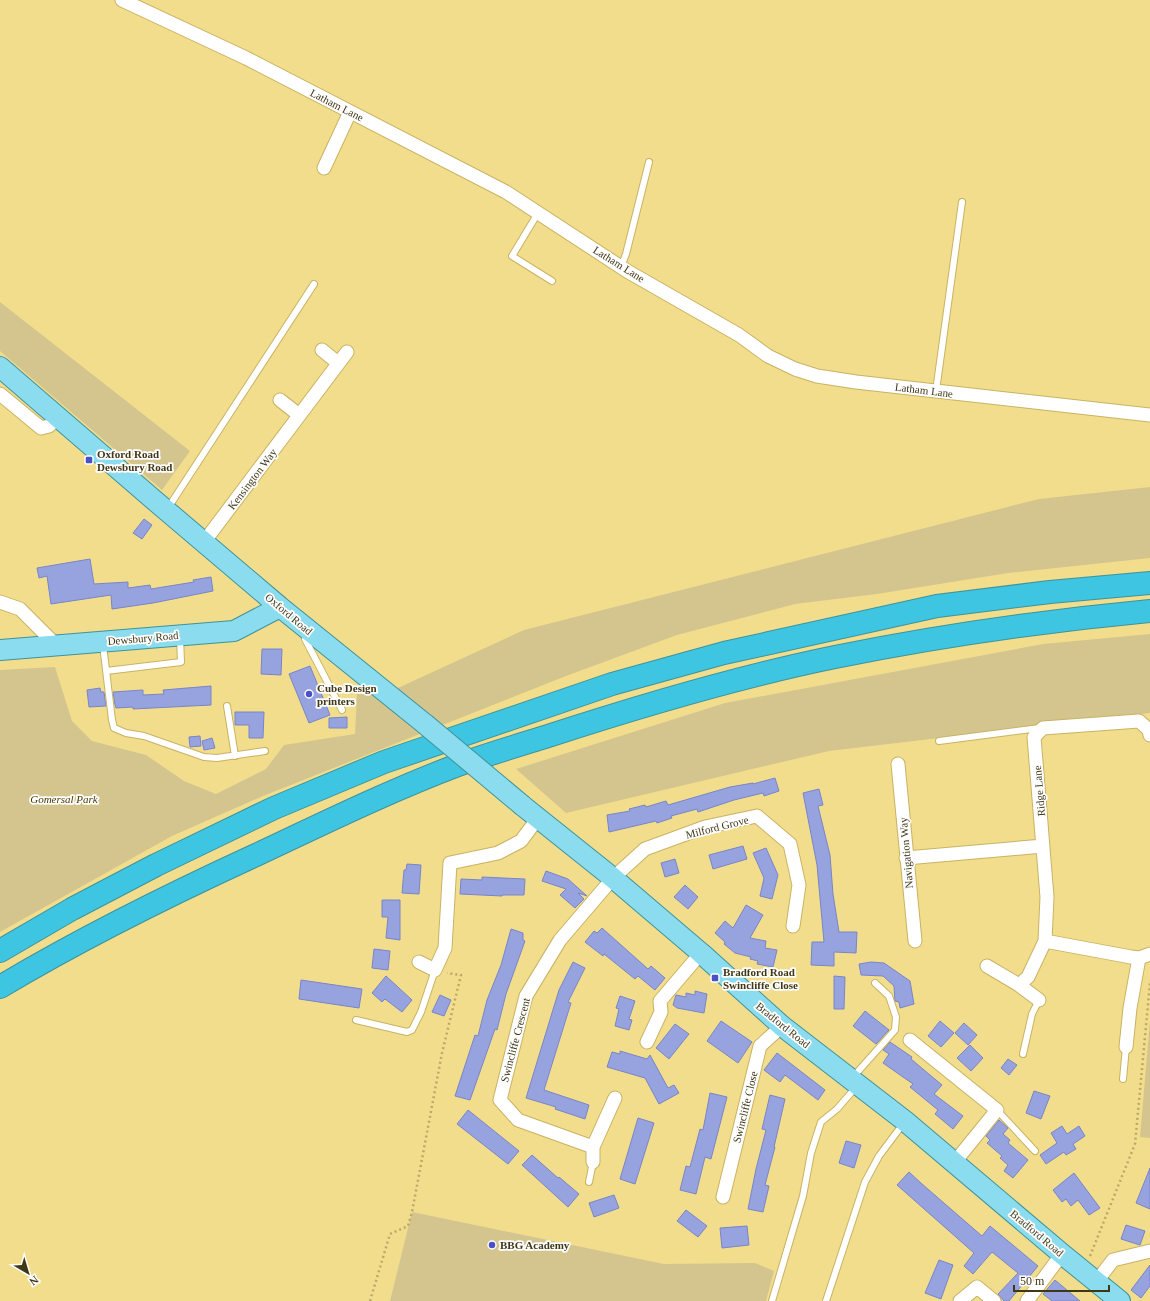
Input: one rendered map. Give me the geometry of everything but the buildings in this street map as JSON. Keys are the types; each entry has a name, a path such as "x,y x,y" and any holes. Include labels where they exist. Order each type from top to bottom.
{"highway":[{"path":"0,951 79,905 156,865 274,808 384,762 612,684 724,653 937,606 1050,592 1150,583"},
{"path":"0,987 34,966 166,896 369,802 458,765 621,712 734,681 848,655 941,637 1057,620 1150,611"}],"main road":[{"name":"Oxford Road","path":"0,367 166,511 280,607 531,812"},
{"name":"Dewsbury Road","path":"0,650 234,631 280,607"},
{"name":"Bradford Road","path":"531,812 613,878 701,953 782,1026 905,1121 1120,1301"}],"street":[{"name":"Latham Lane","path":"122,0 246,58 506,192 621,267 739,335 768,356 795,369 817,376 840,379 1150,415"},
{"path":"324,168 350,112"},
{"path":"322,350 338,363"},
{"name":"Kensington Way","path":"204,542 347,352"},
{"path":"0,394 41,428 49,426 58,417"},
{"path":"280,400 299,415"},
{"path":"0,602 20,609 56,645"},
{"path":"1039,732 1145,721 1150,735"},
{"name":"Ridge Lane","path":"1039,732 1043,846 1047,897 1045,941"},
{"name":"Navigation Way","path":"898,764 915,942"},
{"path":"419,962 435,970 445,948 450,864 498,853 521,841 531,812"},
{"name":"Milford Grove","path":"613,878 645,849 705,828 758,816 790,844 799,885 793,926"},
{"path":"906,858 1043,846"},
{"name":"Swincliffe Crescent","path":"593,1147 518,1120 500,1100 526,996 560,940 613,878"},
{"path":"1020,985 1028,977 1045,941 1144,956 1130,1008 1126,1047"},
{"path":"648,1042 661,1012 660,1001 701,953"},
{"path":"987,966 1020,985 1039,1000"},
{"name":"Swincliffe Close","path":"723,1197 760,1046 782,1026"},
{"path":"910,1040 997,1110 954,1163"},
{"path":"593,1162 593,1147 615,1098"},
{"path":"1097,1281 1113,1260 1150,1251"},
{"path":"1026,1301 1062,1254"},
{"path":"960,1301 977,1287 994,1301"}],"lane":[{"path":"621,267 626,254 649,162"},
{"path":"936,391 962,202"},
{"path":"538,213 512,256 552,280"},
{"path":"166,511 314,284"},
{"path":"307,629 305,639 342,710"},
{"path":"106,671 181,662 180,635"},
{"path":"103,641 114,728 126,733 144,736 204,757 217,758 265,751"},
{"path":"227,706 235,756"},
{"path":"939,741 1039,732"},
{"path":"356,1020 407,1032 412,1030 435,970"},
{"path":"772,1301 803,1196 811,1153 821,1122 841,1105 868,1062 895,1030 896,1017 889,996 875,983"},
{"path":"1023,1054 1032,1014 1039,1000"},
{"path":"1122,1079 1126,1047"},
{"path":"997,1110 1035,1151"},
{"path":"826,1301 866,1182 879,1156 905,1121"},
{"path":"589,1182 593,1162"}],"path":[{"path":"370,1301 390,1234 408,1226 412,1212 442,1053 461,975 435,970"},
{"path":"1062,1254 1090,1256 1135,1144 1150,983"}],"green space":[{"path":"0,302 190,451 162,490 0,351"},
{"name":"Gomersal Park","path":"1150,487 1150,558 1008,573 877,594 795,604 677,635 566,676 263,796 172,836 0,932 0,670 55,667 72,721 92,741 146,755 184,781 216,794 266,769 284,745 355,734 357,694 387,693 524,630 1039,499"},
{"path":"1150,634 1150,713 829,751 566,813 516,769 725,703 1043,644"},
{"path":"1150,1021 1150,1138 1140,1137"},
{"name":"BBG Academy","path":"412,1212 664,1264 755,1263 774,1271 766,1301 390,1301"}],"place":[{"name":"Oxford Road Dewsbury Road","path":"89,460"},
{"name":"Cube Design printers","path":"309,694"},
{"name":"Bradford Road Swincliffe Close","path":"715,978"},
{"name":"BBG Academy","path":"492,1245"}]}
